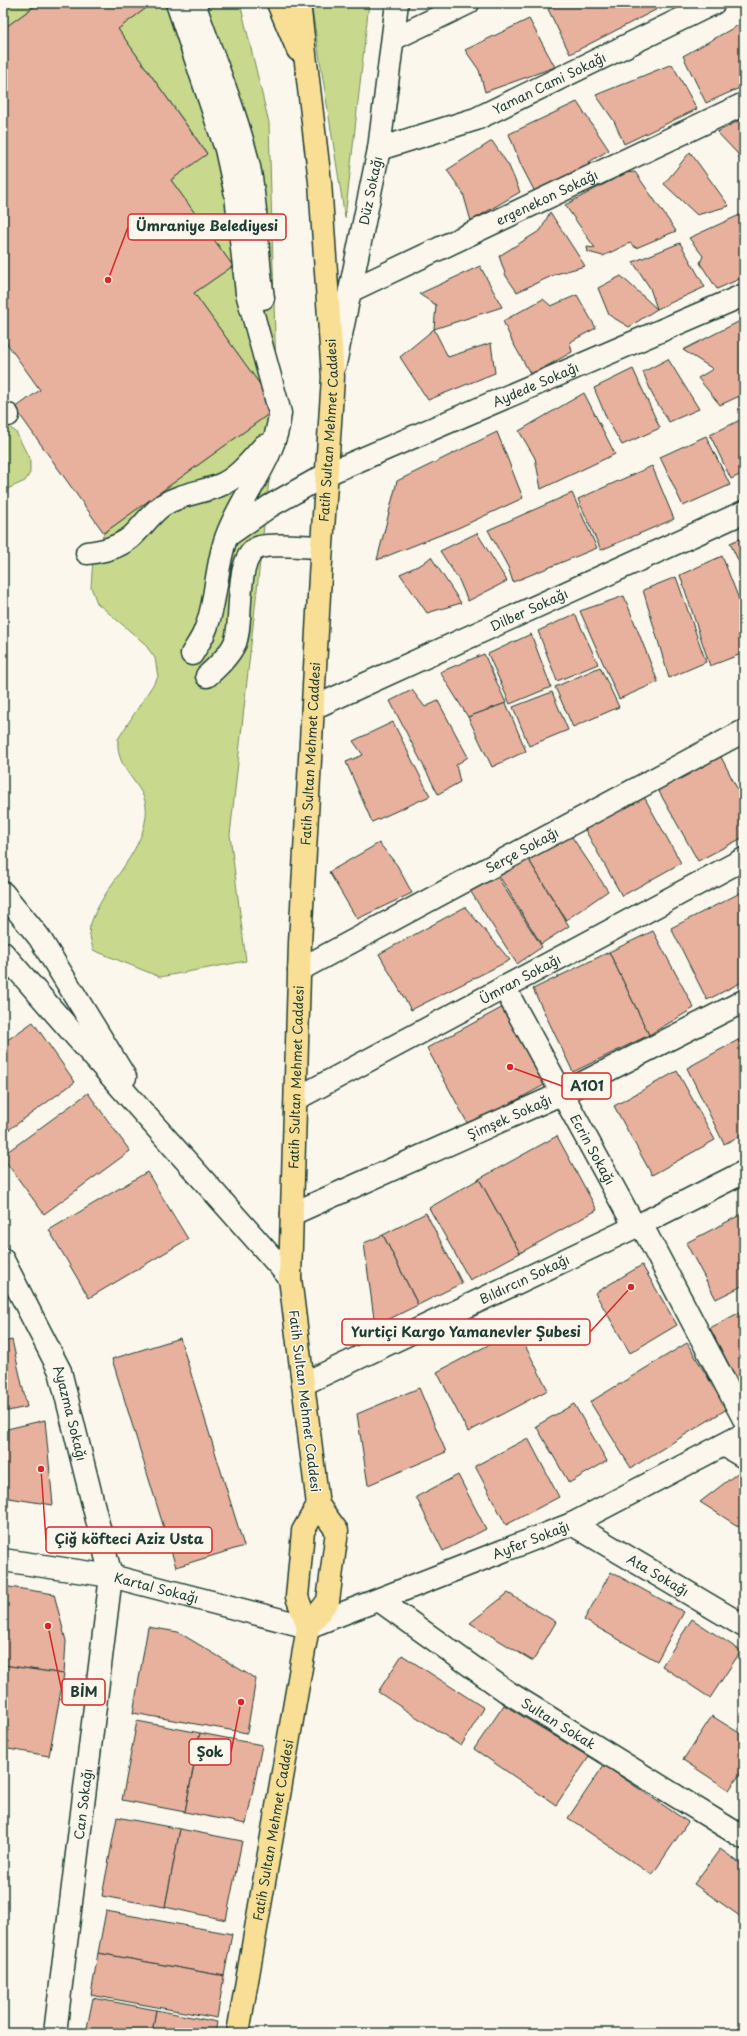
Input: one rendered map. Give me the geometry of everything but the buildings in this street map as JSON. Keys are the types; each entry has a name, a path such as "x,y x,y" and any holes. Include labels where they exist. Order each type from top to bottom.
{"main road":[{"path":"278,3 307,71"},
{"name":"Fatih Sultan Mehmet Caddesi","path":"238,2033 308,1627 328,1601 337,1531 318,1505 290,1278 299,970 322,547 333,377 320,182 300,3"},
{"name":"Fatih Sultan Mehmet Caddesi","path":"308,1627 297,1597 303,1531 318,1505"}],"street":[{"path":"177,3 226,149 236,194 247,293 278,402"},
{"path":"192,654 204,633 212,608 218,566 226,537 273,448 279,429 280,413 262,293 256,214 249,167 234,116 194,3"},
{"name":"Düz Sokağı","path":"333,377 379,149 397,3"},
{"path":"393,39 468,3"},
{"name":"Yaman Cami Sokağı","path":"379,149 476,119 714,3"},
{"name":"ergenekon Sokağı","path":"350,292 744,104"},
{"name":"Aydede Sokağı","path":"226,537 270,506 327,474 744,294"},
{"path":"87,553 115,546 130,538 161,506 177,497 218,486 233,478 248,464 279,429"},
{"name":"Dilber Sokağı","path":"313,708 744,512"},
{"path":"207,676 224,660 234,644 239,624 242,575 246,560 252,552 260,547 272,546 322,547"},
{"name":"Serçe Sokağı","path":"299,970 744,731"},
{"name":"Ümran Sokağı","path":"296,1099 744,859"},
{"path":"3,893 40,937 150,1119"},
{"path":"3,953 290,1278"},
{"name":"Ecrin Sokağı","path":"504,987 638,1225 744,1419"},
{"name":"Şimşek Sokağı","path":"292,1214 563,1093 744,1001"},
{"name":"Bıldırcın Sokağı","path":"303,1384 638,1225 744,1172"},
{"name":"Ayazma Sokağı","path":"3,1260 60,1371 111,1576"},
{"name":"Ayfer Sokağı","path":"308,1627 572,1524 744,1434"},
{"path":"724,1445 744,1457"},
{"name":"Ata Sokağı","path":"572,1524 744,1626"},
{"name":"Kartal Sokağı","path":"3,1560 111,1576 308,1627"},
{"name":"Can Sokağı","path":"55,2033 111,1576"},
{"name":"Sultan Sokak","path":"379,1600 506,1691 744,1838"}],"green space":[{"path":"3,3 39,3 3,29"},
{"path":"153,3 240,3 269,123 277,408 194,293 233,266 171,180 207,153 118,29"},
{"path":"311,3 369,3 345,218"},
{"path":"277,408 230,835 246,961 160,977 93,950 90,935 90,926 103,898 130,858 143,830 146,816 146,805 138,787 122,762 118,739 158,677 155,658 144,643 97,603 91,587 93,559 104,533"},
{"path":"3,423 16,432 30,460 30,473 25,481 3,491"}],"place":[{"name":"Ümraniye Belediyesi","path":"108,280"},
{"name":"A101","path":"510,1067"},
{"name":"Yurtiçi Kargo Yamanevler Şubesi","path":"631,1287"},
{"name":"Çiğ köfteci Aziz Usta","path":"41,1469"},
{"name":"BİM","path":"48,1626"},
{"name":"Şok","path":"241,1702"}]}
